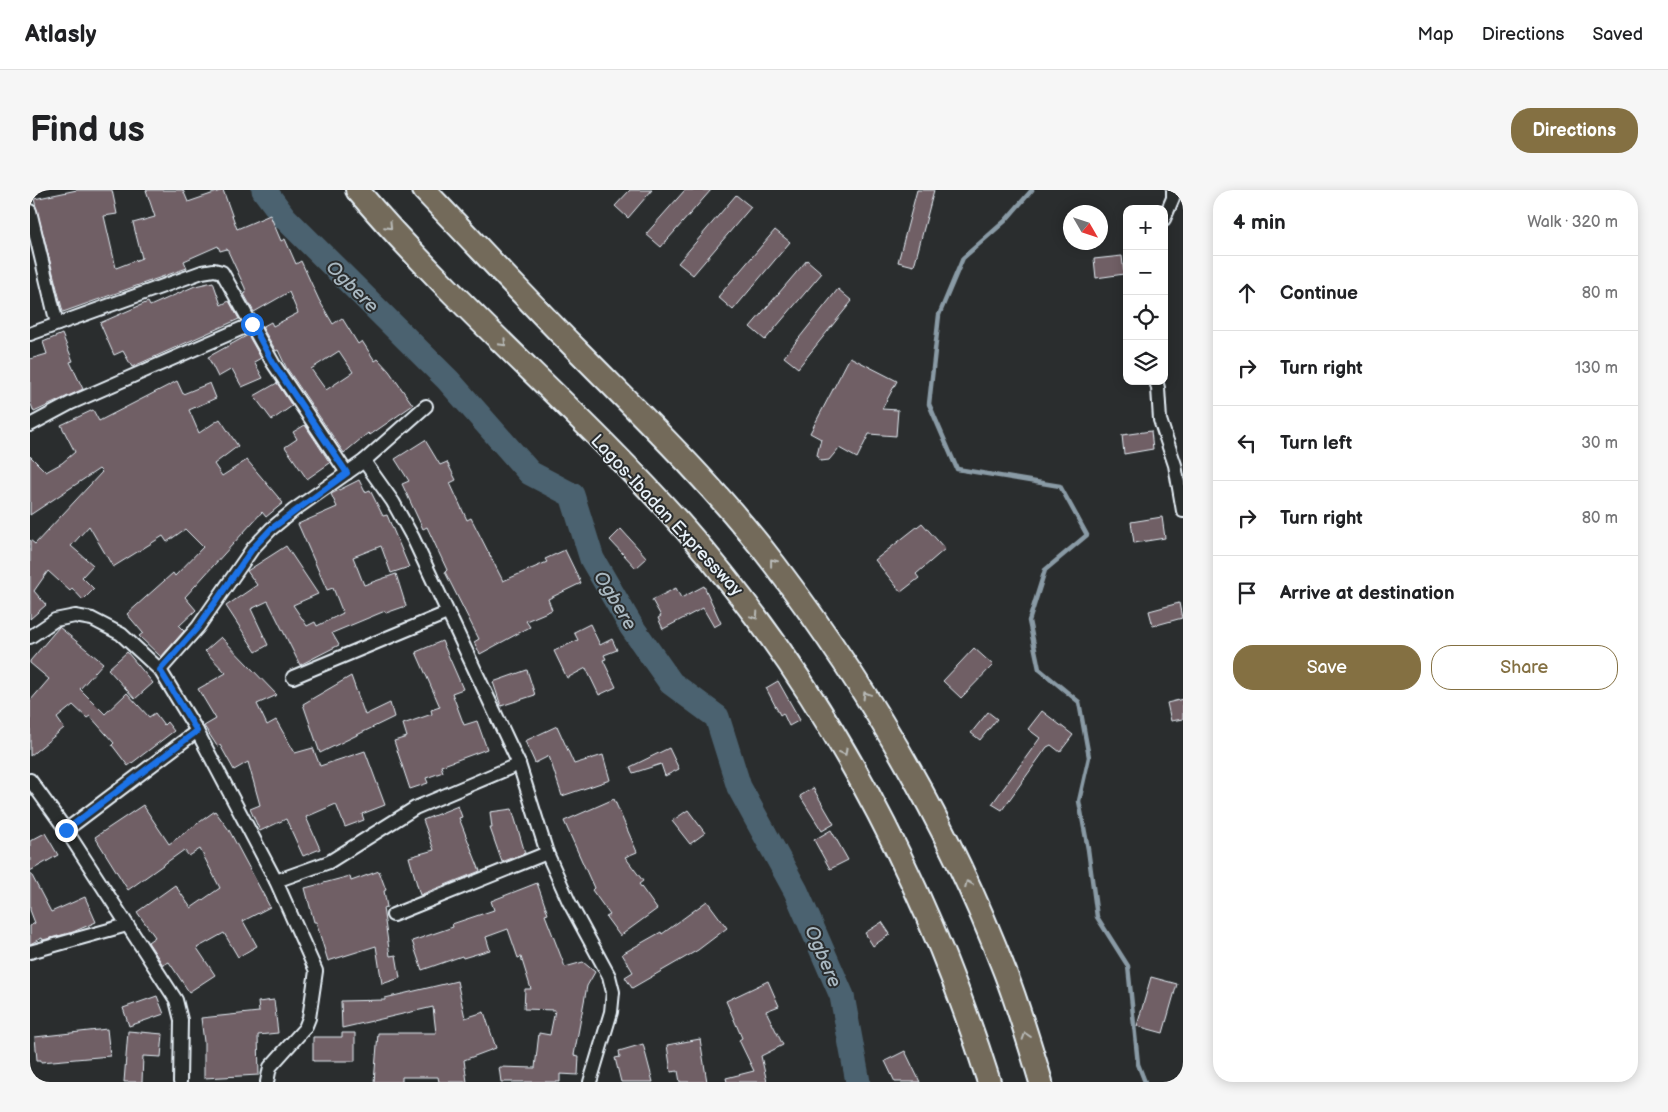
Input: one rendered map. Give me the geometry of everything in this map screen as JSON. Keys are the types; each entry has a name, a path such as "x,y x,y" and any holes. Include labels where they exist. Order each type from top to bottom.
{"highway":[{"name":"Lagos-Ibadan Expressway","path":"357,190 684,528 744,599 835,736 916,887 949,965 989,1082"},
{"path":"424,190 573,346 665,438 725,503 775,564 822,631 864,692 899,750 952,849 1006,973 1041,1082"}],"street":[{"path":"1168,209 1174,190"},
{"path":"30,211 57,324"},
{"path":"30,334 214,270 222,272 230,282 273,363 347,473"},
{"path":"30,425 71,403 252,324"},
{"path":"1157,385 1160,420 1179,462 1183,511"},
{"path":"160,670 198,627 253,548 271,529 364,461 426,406"},
{"path":"1170,445 1183,448"},
{"path":"364,461 397,509 519,764 547,853 570,902 609,976 613,992 611,1012 590,1082"},
{"path":"293,677 447,613"},
{"path":"30,638 55,620 76,616 92,619 121,634 160,670 197,731 276,881 313,962 316,982 305,1028 270,1067 267,1082"},
{"path":"66,830 197,731"},
{"path":"276,881 329,862 415,808 519,764"},
{"path":"30,780 66,830 176,1000 181,1020 180,1082"},
{"path":"392,915 547,853"},
{"path":"30,952 127,925"}],"building":[{"path":"77,190 112,190 117,214 104,216 116,268 142,258 133,223 155,217 146,190 183,190 188,202 223,190 237,229 270,215 281,241 285,239 296,264 301,261 319,300 333,324 342,318 358,344 362,341 375,361 378,359 389,371 413,405 370,435 368,433 344,453 286,367 278,350 276,351 262,327 271,322 273,326 298,313 289,292 254,312 244,294 246,293 245,288 227,249 220,251 218,246 184,261 187,268 63,312 34,199","holes":["339,351 353,372 326,390 311,369"]},
{"path":"630,190 652,190 628,218 615,206"},
{"path":"685,190 711,190 661,247 646,234"},
{"path":"917,190 934,190 914,266 898,262"},
{"path":"736,195 751,207 693,275 678,263"},
{"path":"775,230 790,242 733,310 718,297"},
{"path":"1122,256 1123,274 1096,278 1094,259"},
{"path":"807,260 822,273 765,340 750,327"},
{"path":"213,282 221,305 229,301 239,319 132,367 123,351 114,355 100,323 148,302 150,306 195,286"},
{"path":"838,289 852,301 798,368 784,357"},
{"path":"62,334 73,361 70,362 83,389 34,412 30,402 30,359 47,354 43,342"},
{"path":"248,335 261,358 254,362 263,378 242,387 232,369 218,377 208,357"},
{"path":"850,357 897,381 882,409 898,410 896,436 869,434 857,458 839,448 829,460 821,461 817,455 821,439 810,433"},
{"path":"177,381 183,394 210,383 216,398 189,410 199,433 220,419 238,446 214,464 222,476 247,460 283,503 266,517 262,512 185,597 196,610 179,626 184,631 161,657 139,636 143,633 127,614 173,573 175,576 203,547 185,529 167,542 163,536 113,567 89,526 71,546 93,565 82,577 94,589 83,600 72,588 70,591 48,571 34,591 46,605 30,619 30,540 35,544 102,472 99,469 30,515 30,456 46,472 62,463 75,452 61,425 93,410 99,421"},
{"path":"277,383 292,406 272,420 254,396"},
{"path":"305,425 330,463 307,479 285,447 297,439 293,432"},
{"path":"1151,431 1153,449 1124,454 1122,435"},
{"path":"425,440 440,465 447,462 456,480 450,483 467,520 471,518 503,581 547,562 545,559 565,550 581,583 548,599 552,610 526,621 530,627 480,654 474,642 479,639 445,572 447,570 427,527 423,529 402,484 409,481 395,459"},
{"path":"359,480 365,492 370,490 383,516 387,515 409,567 391,573 381,546 353,557 364,585 396,574 406,606 386,613 385,611 332,633 339,645 300,665 268,601 251,609 268,645 256,652 226,606 257,585 247,571 286,546 318,594 293,605 307,626 315,622 317,626 343,613 333,588 327,590 298,524 337,507 331,494"},
{"path":"1162,517 1165,538 1134,543 1131,522"},
{"path":"922,523 945,549 916,574 919,578 901,592 875,560"},
{"path":"621,529 647,558 636,568 610,540"},
{"path":"704,586 721,623 714,627 703,608 663,629 658,618 661,616 652,600 676,588 681,598"},
{"path":"1179,603 1182,618 1153,626 1149,611"},
{"path":"590,624 600,645 612,639 617,650 604,655 606,659 603,660 616,687 599,695 586,668 567,678 554,651 578,640 574,632"},
{"path":"59,627 103,663 80,689 105,714 127,693 149,717 155,713 164,725 167,722 174,731 128,766 112,745 114,743 90,716 87,718 73,705 57,718 64,728 30,756 30,701 49,679 30,661"},
{"path":"221,637 277,695 257,704 267,725 276,720 295,753 313,748 320,766 365,751 385,805 362,814 364,820 345,827 336,804 306,817 320,849 303,856 286,819 260,831 250,809 260,805 248,762 234,770 220,745 217,746 204,726 216,719 198,689 226,673 205,651"},
{"path":"442,641 463,689 452,693 464,725 477,721 487,749 441,766 443,772 426,778 428,783 410,789 394,741 407,737 403,724 432,714 431,710 440,707 416,652"},
{"path":"974,648 993,665 961,698 943,681"},
{"path":"127,652 153,683 135,699 108,669"},
{"path":"527,670 535,695 501,706 493,682"},
{"path":"351,676 365,715 390,703 394,717 320,753 303,704"},
{"path":"778,681 800,720 789,726 783,713 780,715 766,688"},
{"path":"1183,699 1183,719 1171,721 1167,703"},
{"path":"1042,711 1073,735 1060,752 1051,745 1047,747 1002,810 992,804 1040,738 1028,729"},
{"path":"988,712 997,719 980,740 971,733"},
{"path":"557,726 574,764 603,755 610,780 562,796 549,756 535,763 525,741"},
{"path":"669,748 679,769 665,776 661,764 633,773 630,767"},
{"path":"813,788 834,824 822,831 800,796"},
{"path":"614,799 637,852 625,857 643,881 639,884 657,909 620,936 606,917 610,915 592,890 594,888 564,821"},
{"path":"143,805 169,844 215,811 229,830 270,907 243,921 257,946 238,957 224,933 197,948 215,975 189,992 169,962 163,965 148,942 155,937 137,912 175,885 191,908 220,888 200,849 189,856 184,850 128,890 95,837"},
{"path":"458,806 462,817 459,818 480,871 420,895 409,857 434,850 423,820"},
{"path":"512,809 525,853 502,862 490,828 492,828 490,812"},
{"path":"688,810 705,833 690,844 672,821"},
{"path":"831,830 848,860 830,869 814,840"},
{"path":"45,833 58,855 30,871 30,841"},
{"path":"379,871 386,890 384,891 387,907 383,908 390,956 396,955 400,978 382,984 376,946 328,961 316,922 314,922 305,888 350,876 351,881"},
{"path":"30,872 51,912 85,897 96,922 73,932 43,940 42,938 30,944 30,926 35,923 30,910"},
{"path":"537,883 548,914 545,915 565,967 583,962 595,972 587,986 574,1055 579,1056 578,1075 560,1074 560,1082 501,1082 499,1067 535,1068 539,1033 550,1035 555,1010 524,1009 525,989 531,989 521,957 518,958 508,929 486,937 490,950 463,958 462,956 422,970 412,941 453,927 452,924 494,910 491,901"},
{"path":"707,901 727,928 698,950 632,988 625,977 633,972 622,954 661,932 662,934"},
{"path":"882,922 890,934 873,946 865,933"},
{"path":"1151,977 1177,984 1163,1033 1137,1026"},
{"path":"457,981 465,1018 484,1012 496,1048 464,1060 467,1082 439,1082 438,1077 402,1077 402,1082 374,1082 378,1033 436,1033 433,1007 342,1028 341,1001 385,1000 385,998"},
{"path":"768,981 779,1006 766,1011 783,1045 761,1056 767,1082 727,1082 726,1078 754,1071 739,1040 742,1038 726,1001"},
{"path":"157,996 164,1014 129,1026 123,1008"},
{"path":"274,1000 278,1033 258,1035 259,1075 204,1078 204,1042 201,1018 259,1012 258,1002"},
{"path":"107,1029 110,1056 41,1062 41,1060 37,1060 35,1037"},
{"path":"128,1031 163,1034 161,1057 143,1056 142,1082 124,1082"},
{"path":"342,1033 355,1033 355,1061 313,1061 313,1037 342,1037"},
{"path":"700,1039 707,1082 680,1082 678,1071 671,1072 667,1045"},
{"path":"643,1044 653,1082 621,1082 615,1058 620,1057 619,1051"},
{"path":"905,1051 920,1082 895,1082 885,1061"}],"waterway":[{"name":"Ogbere","path":"264,190 284,217 448,380 530,473 572,495 592,559 631,626 671,683 717,717 739,787 796,891 842,996 858,1082"},
{"path":"1032,190 1005,221 963,258 939,315 929,404 957,469 1060,486 1087,535 1045,570 1029,621 1039,669 1079,702 1089,757 1079,801 1088,849 1097,917 1128,966 1138,1064 1145,1082"}],"route":[{"path":"66,830 197,731 160,670 198,627 253,548 271,529 294,510 347,473 273,363 252,324"}]}
